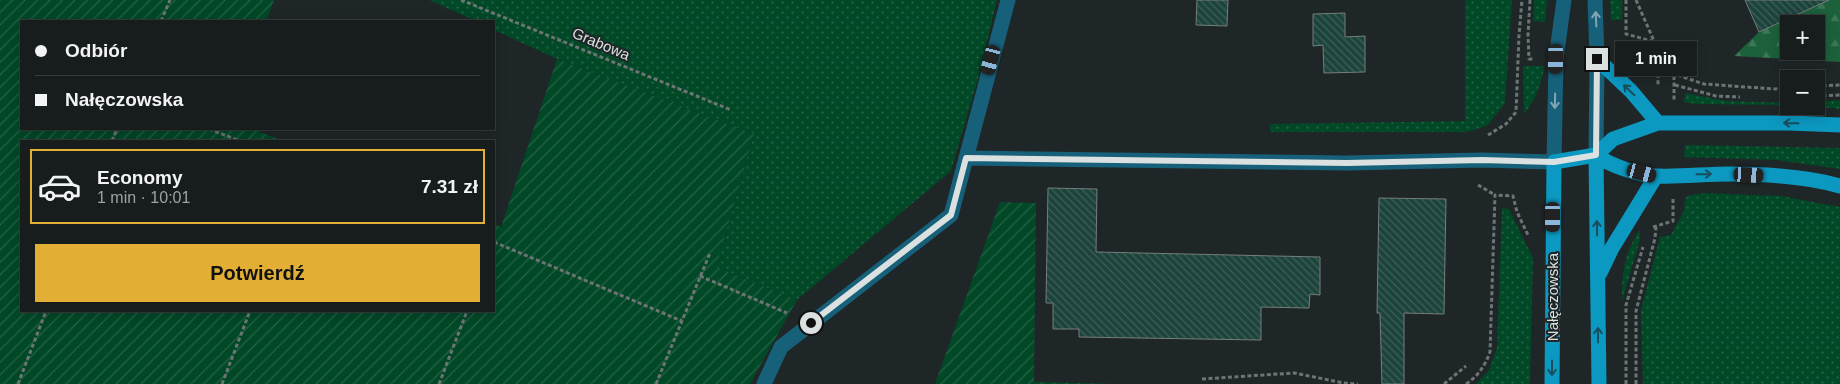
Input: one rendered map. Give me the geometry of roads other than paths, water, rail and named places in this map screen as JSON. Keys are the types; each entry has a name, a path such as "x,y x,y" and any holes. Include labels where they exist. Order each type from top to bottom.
{"main road":[{"path":"1597,59 1631,91 1658,123"},
{"path":"1554,162 1596,155 1613,139 1658,123 1840,125"},
{"path":"1596,155 1605,162 1615,166 1656,176 1730,174 1810,179 1840,186"},
{"path":"1596,155 1598,384"},
{"name":"Nałęczowska","path":"1552,384 1554,162"},
{"path":"1598,277 1612,248 1656,176"}],"street":[{"path":"764,384 781,347 951,215 1008,0"},
{"name":"Nałęczowska","path":"1554,162 1556,59 1564,0"},
{"path":"1595,0 1597,59 1596,155"},
{"path":"966,158 1337,163 1482,160 1554,162"}]}
